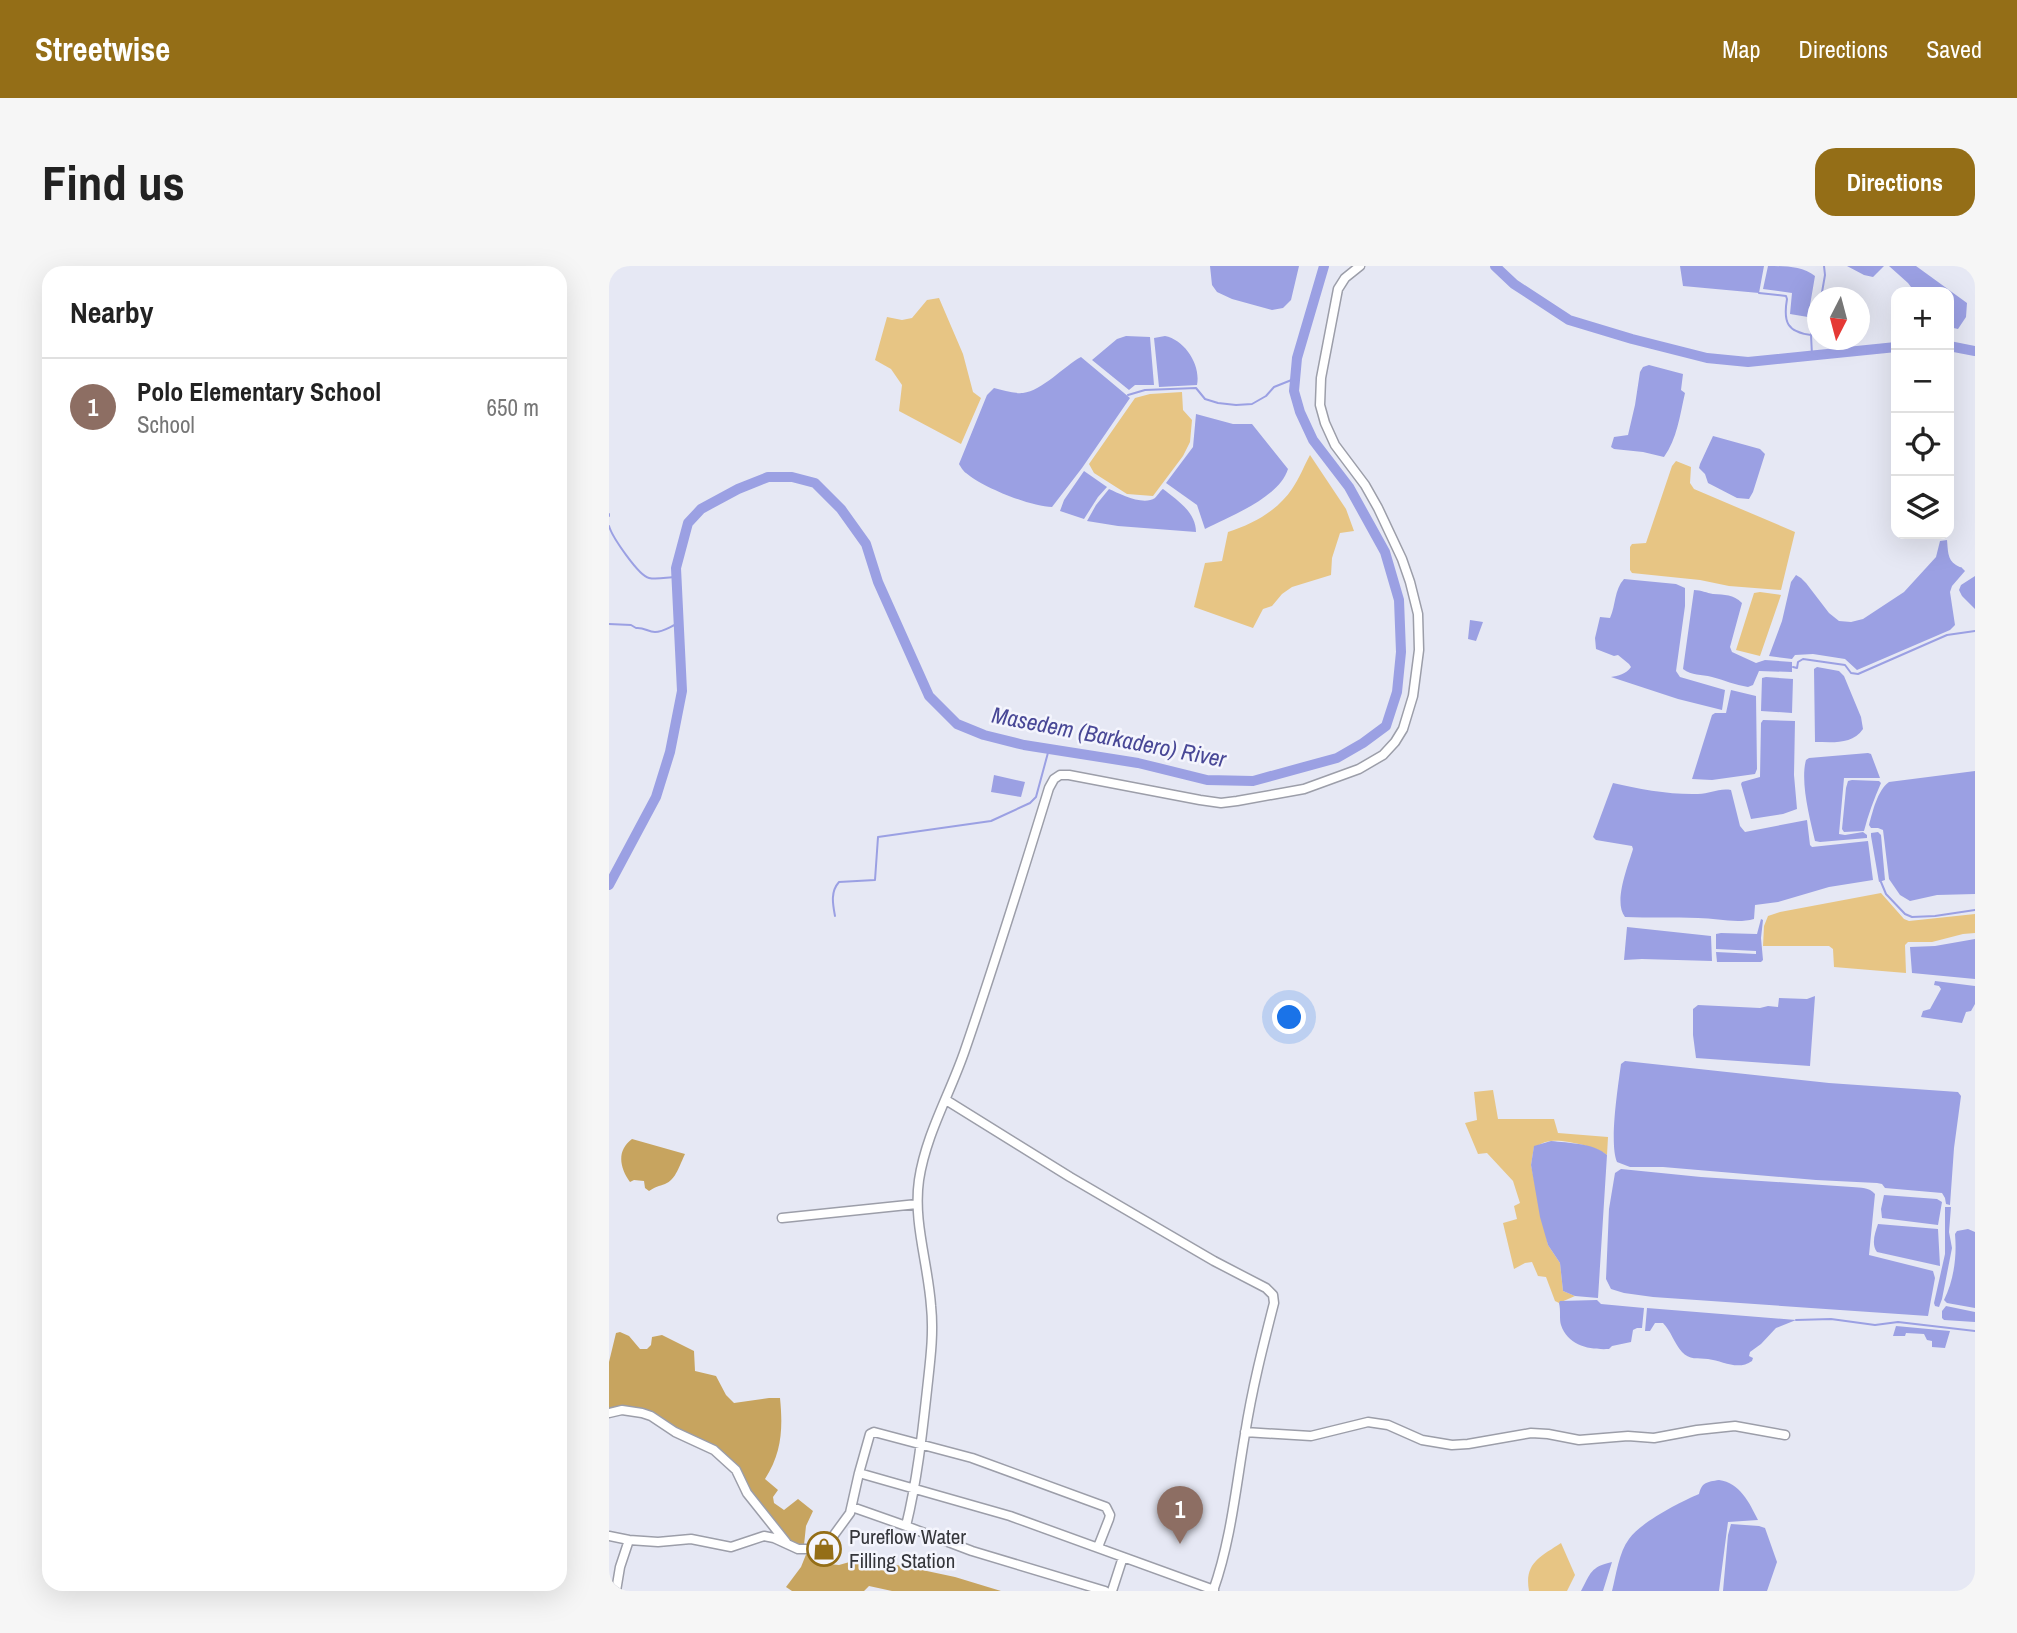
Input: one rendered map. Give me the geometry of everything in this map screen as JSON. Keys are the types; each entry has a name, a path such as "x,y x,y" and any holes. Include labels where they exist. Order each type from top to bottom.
{"street":[{"path":"906,1526 922,1444 932,1336 931,1304 918,1204 920,1175 924,1155 1007,925 1054,779 1060,775 1081,776 1200,800 1221,803 1237,801 1304,789 1359,769 1383,755 1403,729 1413,696 1419,650 1418,614 1410,582 1378,508 1365,485 1335,446 1320,405 1321,378 1338,289 1345,278 1360,266"},
{"path":"859,1473 1010,1516 1213,1590 1220,1573 1256,1372 1274,1303 1271,1292 1070,1177 946,1100"},
{"path":"782,1218 918,1204"},
{"path":"609,1413 622,1410 651,1416 675,1432 714,1450 730,1463 747,1493 788,1544"},
{"path":"1245,1432 1319,1436 1361,1423 1374,1422 1388,1425 1422,1440 1451,1445 1531,1433 1579,1440 1628,1436 1654,1438 1735,1426 1785,1435"},
{"path":"609,1536 658,1542 691,1539 731,1547 764,1536 804,1550 824,1544 835,1535 852,1507 872,1432 972,1458 1106,1507 1110,1515 1098,1547"},
{"path":"852,1507 982,1554 1105,1591"},
{"path":"615,1591 629,1540"},
{"path":"1111,1591 1123,1557"}],"shaded area":[{"path":"939,298 963,354 973,392 981,398 961,444 899,411 902,385 891,369 875,360 887,317 902,320 912,318 927,300"},
{"path":"1182,392 1183,410 1192,420 1190,442 1183,456 1153,496 1127,494 1094,473 1089,464 1135,398"},
{"path":"1310,455 1346,509 1354,531 1340,533 1332,558 1331,575 1292,587 1272,606 1263,609 1253,628 1194,607 1205,563 1222,561 1228,532 1255,521 1279,504 1295,485"},
{"path":"1676,461 1691,467 1690,483 1694,489 1795,532 1781,590 1632,573 1630,547 1632,544 1646,543"},
{"path":"1754,593 1781,595 1760,656 1736,650"},
{"path":"1881,893 1904,919 1909,921 1975,914 1975,933 1932,942 1908,942 1905,945 1906,973 1834,967 1833,949 1829,946 1763,946 1764,926 1768,916"},
{"path":"1493,1090 1498,1119 1554,1119 1558,1133 1608,1137 1607,1155 1564,1141 1549,1141 1534,1147 1531,1165 1548,1245 1560,1263 1563,1291 1575,1296 1559,1303 1555,1301 1546,1277 1538,1276 1532,1262 1514,1269 1503,1223 1517,1219 1514,1206 1520,1203 1513,1181 1487,1153 1478,1154 1465,1123 1477,1120 1474,1092"},
{"path":"632,1139 685,1154 669,1182 649,1191 645,1188 644,1181 630,1182 621,1160 624,1149"},
{"path":"616,1333 629,1336 640,1349 647,1349 651,1345 652,1337 662,1335 694,1351 695,1371 716,1376 726,1395 734,1403 780,1398 780,1440 775,1460 765,1479 778,1490 773,1497 774,1503 784,1510 798,1499 813,1511 806,1526 804,1545 794,1543 786,1536 748,1490 733,1461 718,1449 643,1410 626,1406 609,1409 609,1362"},
{"path":"1561,1543 1575,1575 1567,1591 1529,1591 1531,1567 1540,1557"},
{"path":"817,1550 828,1564 839,1565 860,1559 955,1577 1001,1591 892,1591 869,1586 864,1591 792,1591 786,1587 801,1567 807,1552"}],"water":[{"path":"1210,266 1299,266 1291,300 1283,308 1272,310 1217,292 1212,285"},
{"path":"1680,266 1764,266 1759,293 1683,286"},
{"path":"1768,266 1799,268 1815,276 1813,287 1807,287 1807,317 1790,314 1792,293 1763,289"},
{"path":"1847,266 1884,266 1873,277"},
{"path":"1889,266 1916,266 1945,287 1911,287"},
{"path":"1954,294 1967,303 1966,317 1958,329 1954,328"},
{"path":"1126,336 1150,337 1154,385 1135,385 1129,390 1092,360 1117,339"},
{"path":"1165,336 1179,343 1190,354 1197,369 1197,385 1159,387 1154,338"},
{"path":"1081,357 1130,398 1052,507 1032,504 1007,495 964,471 959,464 987,395 994,388 1016,393 1030,391"},
{"path":"1649,365 1683,374 1681,390 1685,393 1680,418 1664,457 1611,447 1614,437 1628,435 1640,372 1643,367"},
{"path":"1196,414 1233,424 1252,424 1288,469 1275,489 1264,497 1205,529 1197,505 1166,483 1193,447"},
{"path":"1713,436 1760,449 1765,454 1749,499 1737,498 1708,483 1699,468"},
{"path":"1084,471 1107,487 1084,519 1060,511 1064,500"},
{"path":"1109,489 1144,501 1155,498 1163,489 1180,502 1193,518 1196,532 1087,521"},
{"path":"1947,540 1951,560 1965,571 1950,592 1955,625 1950,630 1857,670 1845,659 1813,654 1795,655 1792,659 1769,656 1782,621 1791,582 1796,575 1806,583 1829,613 1839,621 1851,622 1863,619 1904,592 1936,557 1940,541"},
{"path":"1975,576 1975,609 1959,590 1961,585"},
{"path":"1624,579 1676,584 1685,588 1676,671 1680,677 1725,690 1722,710 1611,677 1624,673 1631,667 1618,655 1596,649 1595,638 1600,617 1610,618 1618,588"},
{"path":"1694,590 1729,596 1742,603 1730,647 1732,652 1756,663 1765,660 1792,662 1792,672 1759,671 1753,685 1748,687 1693,674 1683,669"},
{"path":"1470,620 1483,622 1476,641 1468,639"},
{"path":"1817,667 1839,671 1844,676 1861,717 1863,729 1853,738 1842,742 1815,742 1814,669"},
{"path":"1762,678 1793,679 1792,713 1761,711"},
{"path":"1731,690 1756,696 1755,774 1712,780 1692,779 1712,715 1726,713"},
{"path":"1763,720 1795,721 1794,775 1797,809 1751,819 1741,784 1760,777"},
{"path":"1871,754 1880,778 1844,778 1839,834 1863,832 1867,838 1815,841 1805,789 1806,760"},
{"path":"1975,771 1975,894 1937,895 1910,901 1900,895 1889,879 1883,830 1871,828 1869,825 1878,796 1889,782"},
{"path":"994,775 1025,782 1021,797 991,792"},
{"path":"1848,781 1881,783 1864,831 1844,832 1842,829 1846,788"},
{"path":"1613,783 1677,794 1731,790 1740,826 1745,832 1807,820 1812,847 1868,841 1873,880 1829,887 1778,902 1755,905 1754,919 1733,921 1625,917 1620,902 1632,846 1596,840 1593,837"},
{"path":"1878,832 1881,835 1885,880 1879,882 1871,836 1871,833"},
{"path":"1761,919 1761,962 1717,962 1716,952 1756,954 1756,951 1716,949 1716,934 1757,934"},
{"path":"1627,927 1711,936 1712,961 1624,960"},
{"path":"1975,939 1975,979 1912,973 1910,947"},
{"path":"1935,981 1975,986 1975,1004 1971,1011 1966,1012 1962,1023 1921,1017 1923,1011 1930,1009 1941,989 1934,985"},
{"path":"1815,996 1810,1066 1696,1058 1693,1009 1698,1005 1778,1007 1779,998 1807,999"},
{"path":"1625,1061 1829,1083 1958,1092 1961,1096 1950,1205 1946,1204 1942,1193 1885,1188 1877,1183 1663,1167 1630,1167 1617,1162 1614,1142 1615,1114 1621,1064"},
{"path":"1551,1141 1588,1146 1607,1155 1598,1298 1575,1296 1563,1291 1560,1263 1548,1245 1531,1165 1534,1146"},
{"path":"1621,1169 1870,1190 1875,1194 1869,1255 1933,1271 1935,1278 1928,1316 1653,1297 1611,1289 1606,1279 1609,1209 1615,1173"},
{"path":"1884,1195 1937,1199 1942,1202 1938,1225 1882,1218"},
{"path":"1945,1207 1951,1207 1949,1232 1952,1248 1939,1307 1934,1303 1945,1254"},
{"path":"1878,1224 1938,1229 1940,1266 1877,1252 1874,1242"},
{"path":"1968,1229 1975,1232 1975,1308 1947,1303 1944,1300 1954,1268 1955,1234"},
{"path":"1597,1300 1601,1304 1644,1308 1642,1328 1633,1330 1631,1342 1609,1349 1594,1349 1574,1342 1564,1332 1560,1323 1560,1301"},
{"path":"1946,1306 1975,1312 1975,1322 1944,1320 1942,1311"},
{"path":"1647,1308 1796,1320 1776,1328 1750,1352 1752,1361 1736,1365 1685,1355 1663,1323 1655,1323 1650,1331 1645,1331"},
{"path":"1896,1326 1950,1331 1945,1348 1932,1347 1932,1341 1927,1340 1924,1334 1906,1333 1905,1336 1893,1336"},
{"path":"1719,1480 1738,1489 1758,1520 1728,1522 1719,1591 1612,1591 1618,1564 1629,1539 1661,1513 1699,1494 1706,1483"},
{"path":"1731,1524 1765,1528 1777,1562 1767,1591 1723,1591"},
{"path":"1612,1562 1603,1591 1581,1591 1595,1569"}],"waterway":[{"name":"Masedem (Barkadero) River","path":"609,885 656,797 670,752 682,691 676,568 688,523 701,509 738,489 768,477 792,477 815,483 841,509 866,544 878,582 929,696 957,724 984,735 1024,745 1138,763 1207,780 1253,781 1337,758 1386,726 1397,692 1401,652 1399,600 1385,552 1349,487 1313,440 1294,391 1297,358 1324,266"},
{"name":"Masedem (Barkadero) River","path":"1495,266 1514,284 1569,320 1707,358 1748,362 1891,348"},
{"path":"1823,287 1824,266"},
{"path":"1759,293 1786,296 1789,324 1807,334"},
{"name":"Masedem (Barkadero) River","path":"1954,347 1975,351"},
{"path":"1812,350 1812,355"},
{"path":"1128,395 1145,390 1196,388 1205,399 1218,403 1252,404 1266,396 1274,387 1294,379"},
{"path":"609,526 626,555 645,576 655,579 676,577"},
{"path":"609,624 631,625 655,632 680,623"},
{"path":"1793,667 1797,668 1798,662 1803,659 1845,665 1851,673 1858,674 1947,635 1975,631"},
{"path":"835,916 833,894 839,882 875,880 878,837 991,821 1030,803 1036,797 1049,749"},
{"path":"1881,882 1886,894 1905,914 1912,917 1975,910"},
{"path":"1796,1320 1831,1319 1875,1325 1898,1322 1975,1331"}],"place":[{"name":"Polo Elementary School","path":"1180,1544"},
{"name":"Pureflow Water Filling Station","path":"824,1549"}]}
